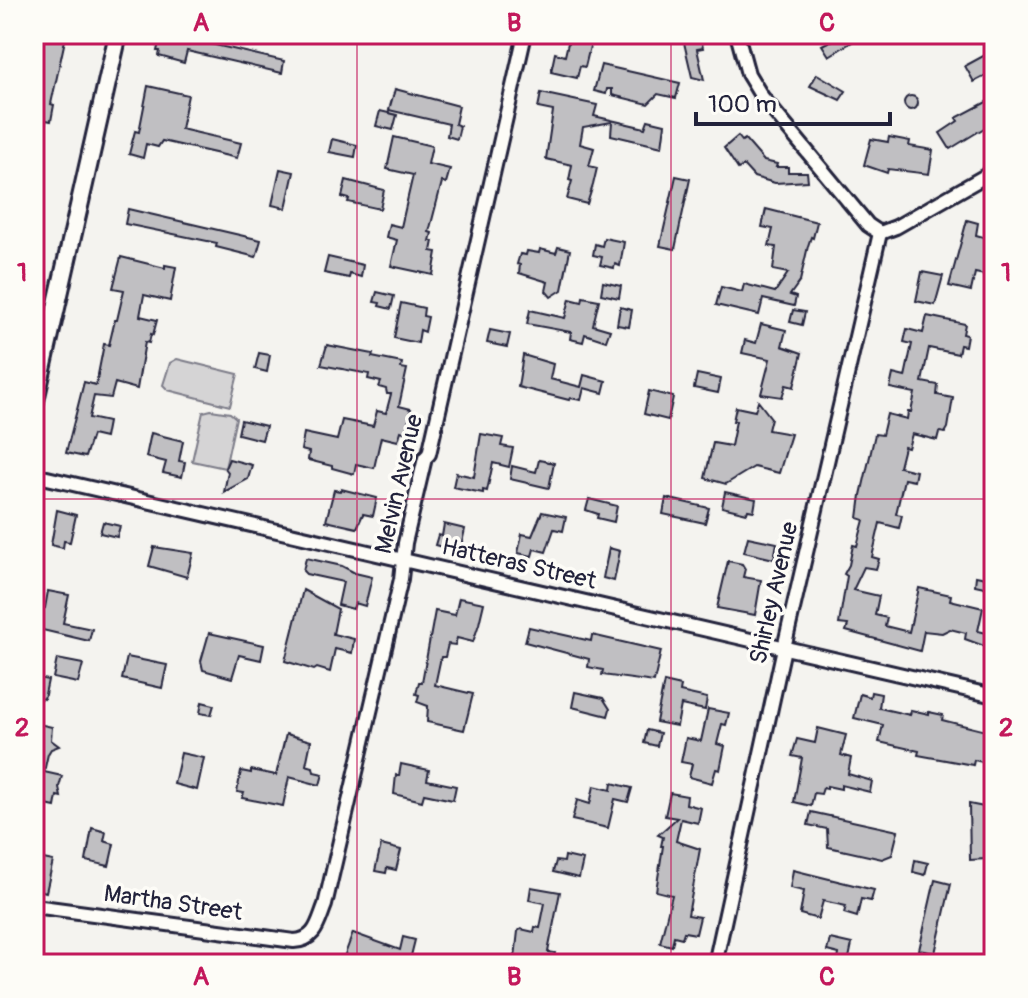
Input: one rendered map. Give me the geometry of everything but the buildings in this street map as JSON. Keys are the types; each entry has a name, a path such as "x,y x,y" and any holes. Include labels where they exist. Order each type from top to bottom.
{"main road":[{"path":"34,405 118,34"}],"street":[{"name":"Melvin Avenue","path":"306,940 313,933 325,905 525,34"},
{"path":"737,34 748,74 762,97 868,225 880,233 994,171"},
{"name":"Shirley Avenue","path":"715,964 880,233"},
{"name":"Hatteras Street","path":"34,475 994,696"},
{"name":"Martha Street","path":"34,906 294,941 306,940"}],"shaded area":[{"path":"177,359 238,374 230,406 168,390 163,385 170,363"},
{"path":"203,412 230,413 236,418 225,468 192,461"}]}
